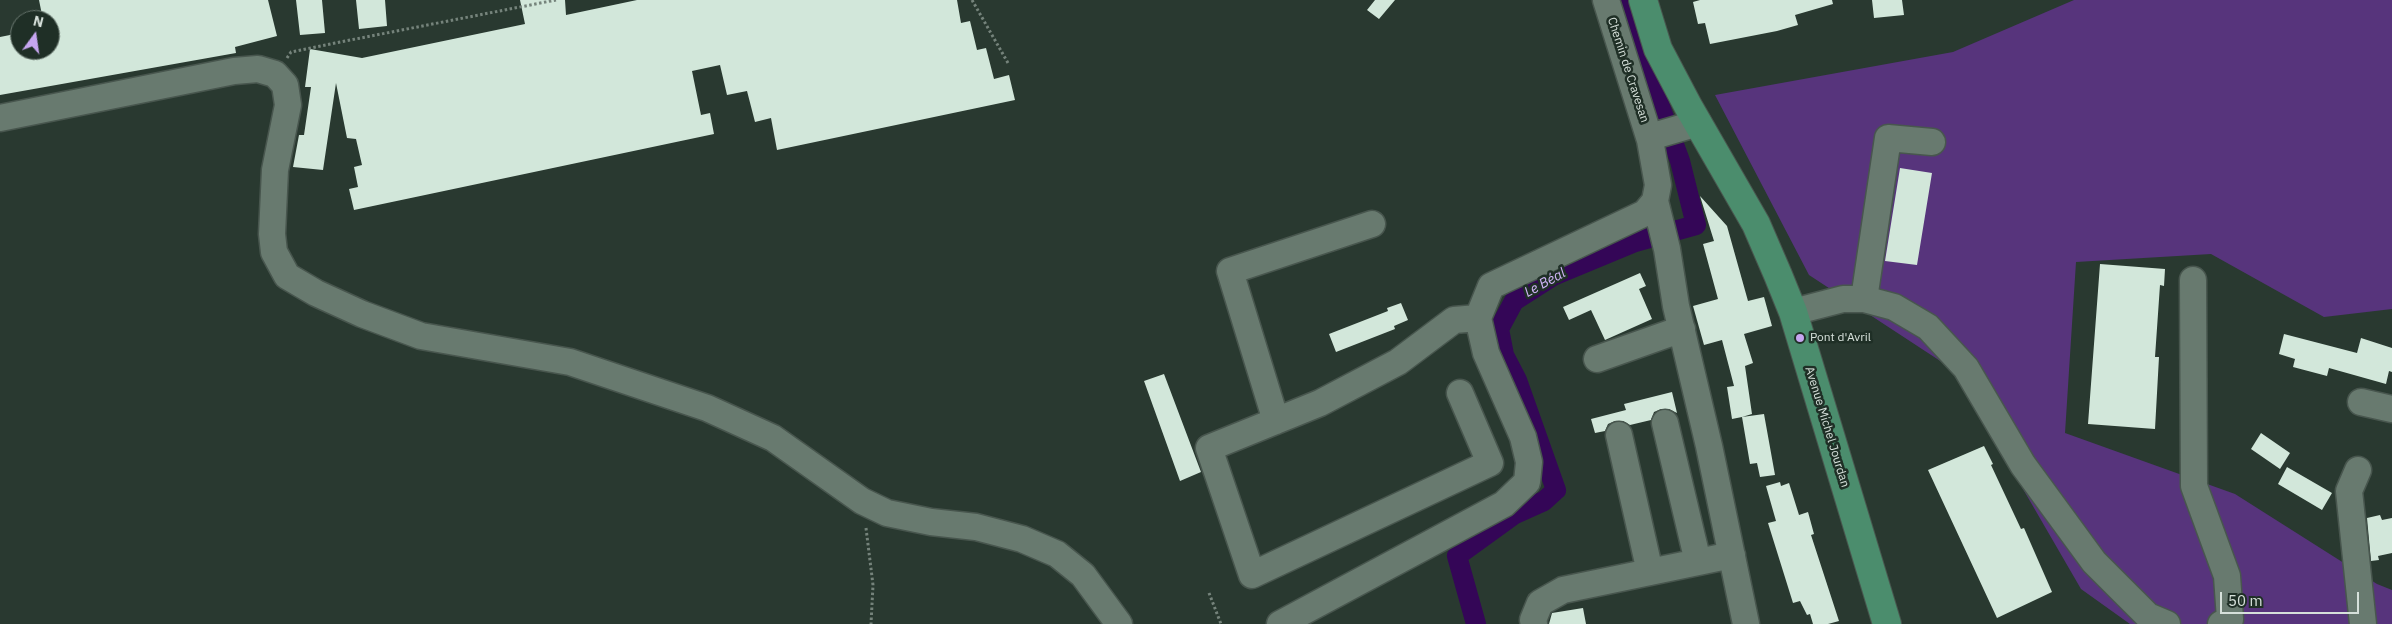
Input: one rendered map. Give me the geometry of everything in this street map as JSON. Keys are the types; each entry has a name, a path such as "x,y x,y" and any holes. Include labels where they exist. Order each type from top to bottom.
{"main road":[{"name":"Avenue Michel Jourdan","path":"1643,0 1658,49 1671,132 1756,224 1793,312 1887,624"}],"street":[{"name":"Chemin de Cravesan","path":"1606,0 1671,132 1658,185 1657,213"},
{"path":"0,118 234,71 258,69 275,74 285,85 288,105 275,170 272,234 274,252 287,276 316,293 362,314 422,336 570,362 708,408 773,438 862,501 887,513 931,522 976,527 1022,539 1057,554 1083,575 1118,624"},
{"path":"1864,298 1888,138 1932,142"},
{"path":"1280,624 1504,504 1526,482 1529,462 1523,437 1486,353 1478,318 1491,286 1645,213 1657,213 1667,249 1682,329 1746,624"},
{"path":"1276,421 1230,271 1372,224"},
{"path":"2193,280 2194,486 2227,576 2229,622"},
{"path":"1793,312 1843,299 1864,298 1894,307 1928,327 1966,368 2023,464 2094,562 2148,616 2167,624"},
{"path":"1460,393 1490,463 1252,575 1209,448 1320,403 1398,362 1454,320 1478,318"},
{"path":"1597,359 1682,329"},
{"path":"2361,402 2392,410"},
{"path":"1665,423 1698,562"},
{"path":"1619,435 1650,572"},
{"path":"2358,470 2349,491 2363,624"},
{"path":"1534,624 1533,620 1540,603 1563,590 1732,555"}],"path":[{"path":"275,74 291,52 556,0"},
{"path":"972,0 1008,63"},
{"path":"862,501 873,585 871,624"},
{"path":"1209,593 1221,624"}],"shaded area":[{"path":"2074,0 2392,0 2392,309 2324,317 2211,254 2076,262 2065,433 2235,494 2377,584 2392,590 2392,624 2130,624 2081,589 1954,370 1809,275 1715,95 1953,52"}],"building":[{"path":"39,0 268,0 277,36 235,47 236,53 0,95 0,37 10,35 10,60 60,60 60,10 41,10"},
{"path":"296,0 322,0 325,33 300,35"},
{"path":"356,0 385,0 387,26 359,29"},
{"path":"520,0 565,0 566,15 637,0 957,0 961,23 970,21 977,50 986,48 994,79 1009,75 1015,100 777,150 771,118 755,122 747,91 727,95 720,65 692,71 701,115 710,113 714,134 354,210 349,189 358,187 354,167 362,165 356,139 347,138 336,83 323,170 293,167 299,135 304,135 311,87 305,87 310,49 362,58 525,24"},
{"path":"1375,0 1395,0 1379,19 1367,10"},
{"path":"1700,0 1832,0 1833,4 1795,15 1798,25 1710,44 1705,23 1698,24 1693,2"},
{"path":"1872,0 1902,0 1904,15 1874,18"},
{"path":"1900,168 1932,173 1917,265 1885,261"},
{"path":"1700,196 1727,226 1748,301 1764,297 1772,326 1744,334 1753,363 1745,366 1752,414 1732,419 1727,387 1734,386 1722,340 1704,345 1693,306 1718,299 1703,244 1714,241"},
{"path":"2100,264 2165,269 2164,286 2160,285 2155,357 2159,357 2155,429 2088,424"},
{"path":"1640,273 1646,286 1639,289 1652,319 1605,340 1591,310 1569,320 1563,307"},
{"path":"1401,303 1408,320 1394,326 1395,329 1336,352 1329,334 1388,311 1387,308"},
{"path":"2284,334 2357,353 2361,338 2392,348 2392,372 2389,371 2386,384 2329,368 2327,376 2293,367 2295,359 2279,354"},
{"path":"1164,374 1201,472 1180,481 1144,381"},
{"path":"1672,392 1677,413 1669,409 1661,409 1654,412 1651,420 1630,425 1623,421 1615,421 1608,424 1605,431 1595,433 1591,419 1626,410 1624,404"},
{"path":"1764,414 1775,475 1760,477 1757,463 1750,464 1742,417"},
{"path":"2261,433 2290,453 2280,469 2251,449"},
{"path":"1984,446 1993,464 1991,465 2021,529 2024,528 2052,592 1997,618 1928,470"},
{"path":"2287,467 2332,493 2322,510 2278,484"},
{"path":"1780,482 1781,486 1789,483 1799,515 1808,512 1814,534 1811,535 1839,621 1828,624 1813,624 1810,614 1807,615 1800,601 1793,603 1768,523 1776,521 1766,486"},
{"path":"2380,515 2382,520 2392,518 2392,553 2378,556 2379,560 2371,561 2367,518"},
{"path":"1583,608 1586,624 1549,624 1552,613"}],"waterway":[{"name":"Le Béal","path":"1476,624 1457,556 1515,514 1544,501 1556,490 1517,380 1504,355 1499,329 1514,301 1553,276 1635,242 1696,225 1680,161 1621,0"}],"place":[{"name":"Pont d'Avril","path":"1800,338"}]}
